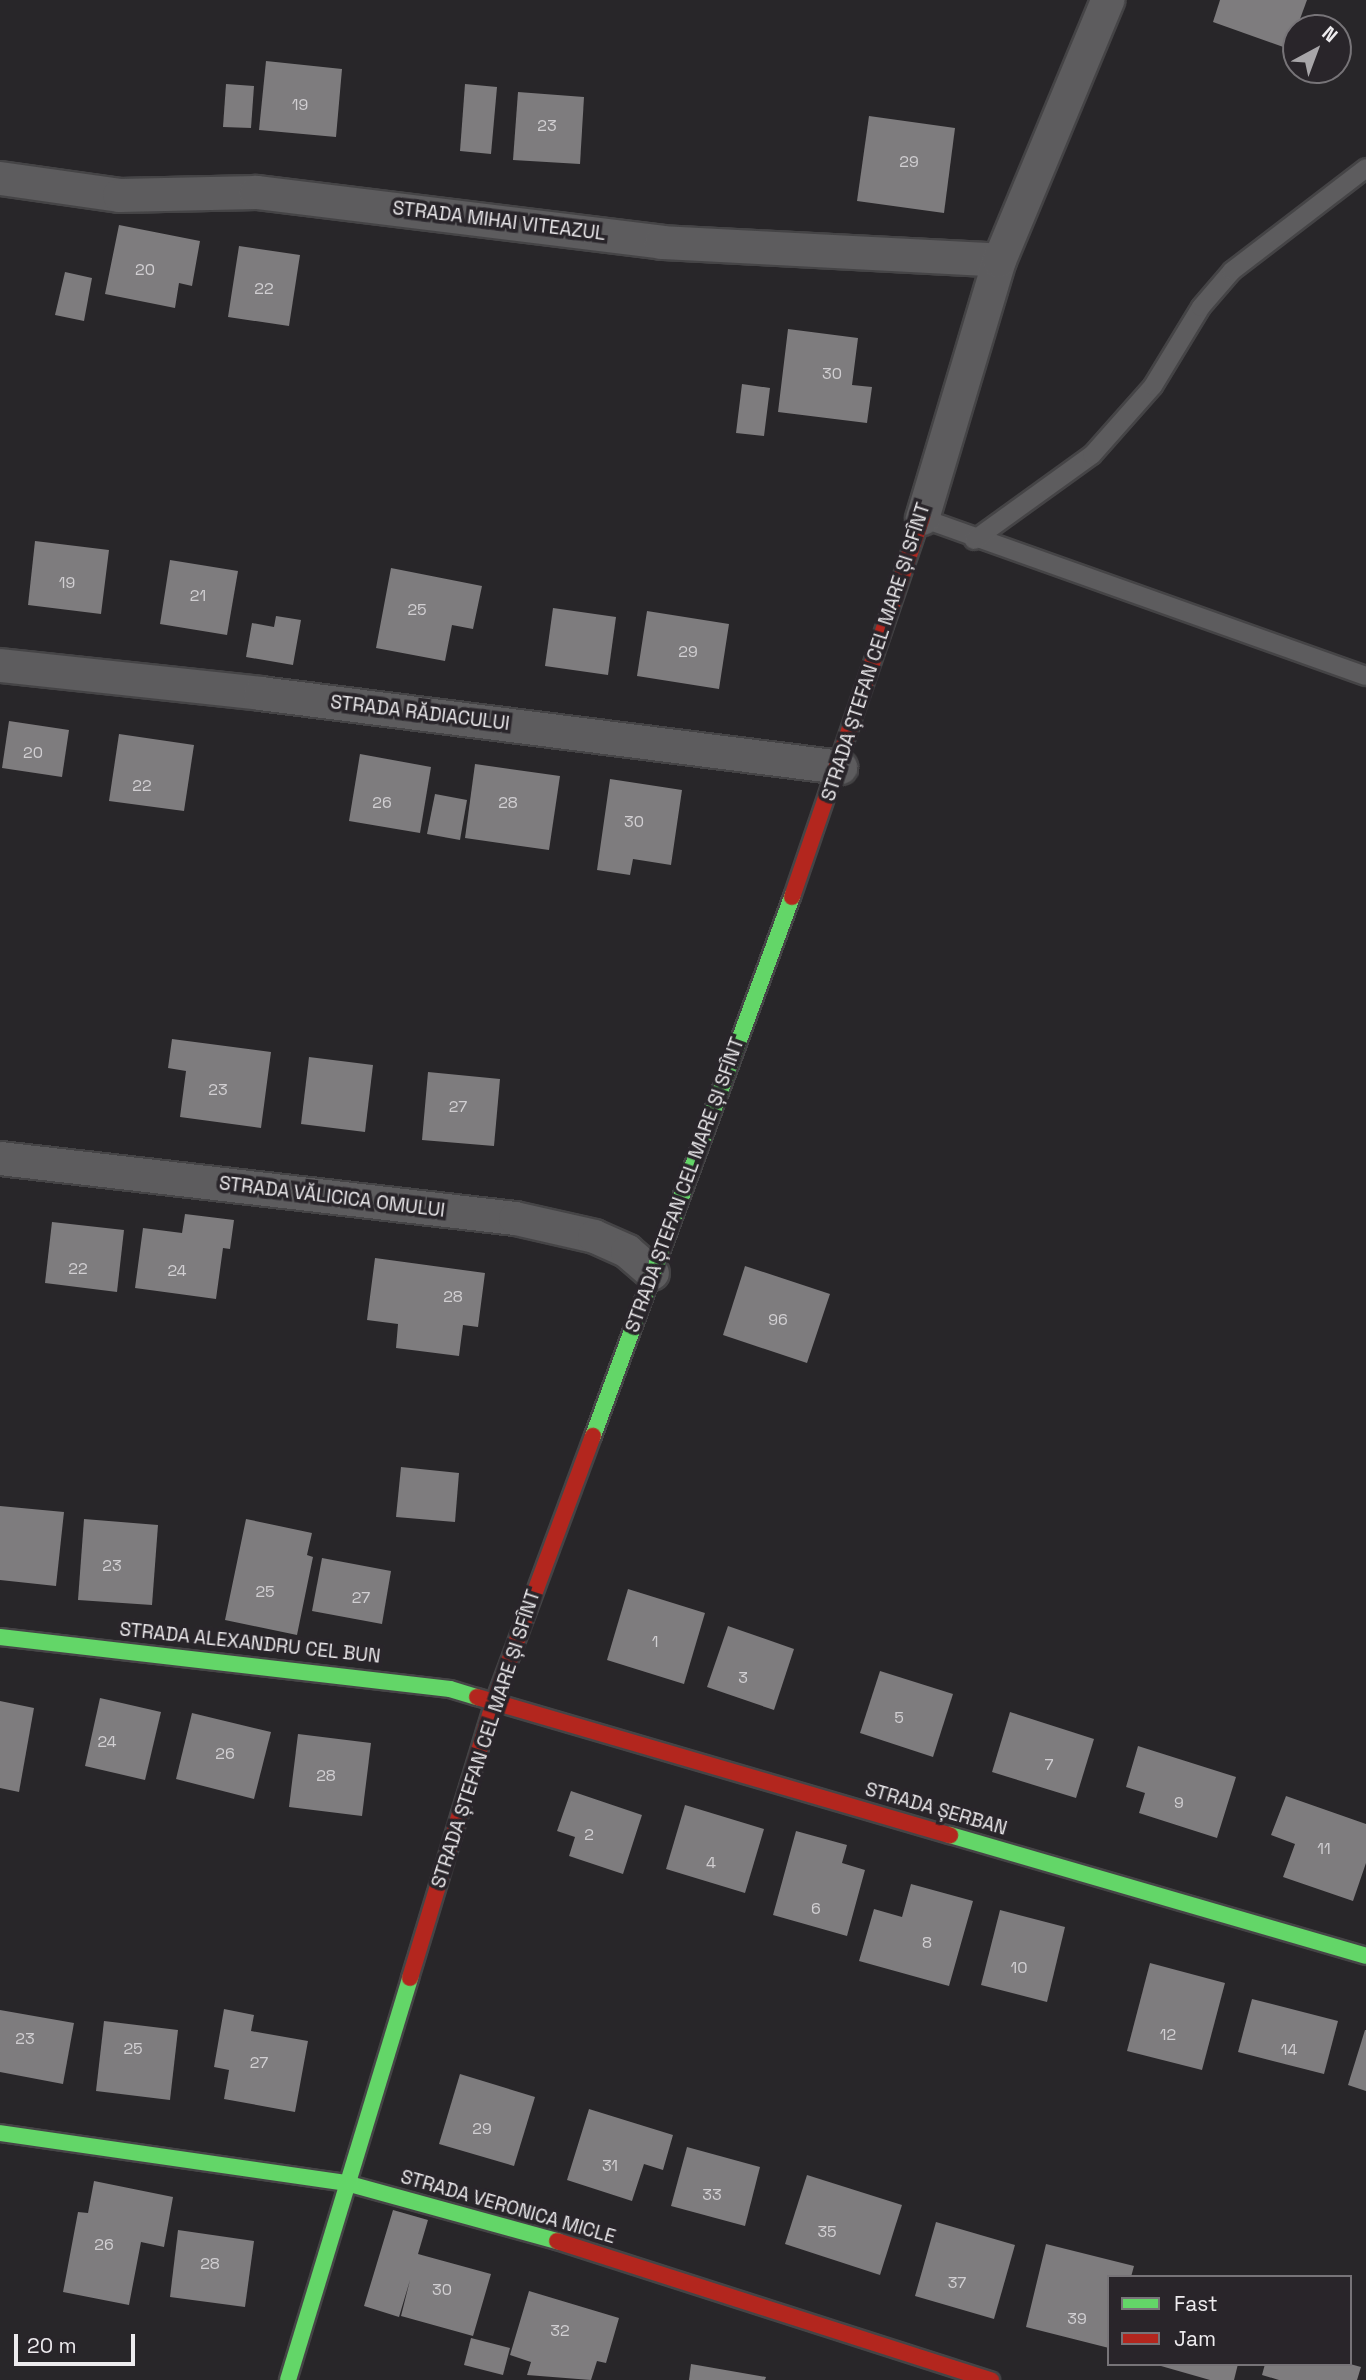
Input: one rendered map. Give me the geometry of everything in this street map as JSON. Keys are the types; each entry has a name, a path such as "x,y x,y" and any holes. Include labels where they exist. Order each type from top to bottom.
{"street":[{"name":"STRADA ȘTEFAN CEL MARE ȘI SFÎNT","path":"288,2380 345,2183 494,1702 839,767 922,518 999,260 1107,0"},
{"name":"STRADA MIHAI VITEAZUL","path":"0,178 119,195 269,194 661,242 999,260"},
{"name":"STRADA RĂDIACULUI","path":"0,665 260,693 839,767"},
{"name":"STRADA VĂLICICA OMULUI","path":"0,1157 515,1218 594,1236 627,1251 652,1273"},
{"name":"STRADA ALEXANDRU CEL BUN","path":"0,1637 368,1676 450,1689 494,1702"},
{"name":"STRADA ȘERBAN","path":"494,1702 1366,1956"},
{"name":"STRADA VERONICA MICLE","path":"0,2133 345,2183 501,2223 991,2380"}],"lane":[{"path":"974,540 1092,455 1153,386 1201,307 1232,271 1366,168"},
{"path":"922,518 974,540 1366,676"}],"building":[{"path":"1220,0 1307,0 1302,14 1282,14 1282,47 1213,22"},
{"path":"266,61 342,69 336,137 259,130"},
{"path":"226,84 254,86 251,128 223,127"},
{"path":"465,84 497,87 491,154 460,151"},
{"path":"518,92 584,97 580,164 513,160"},
{"path":"869,116 955,128 944,213 857,201"},
{"path":"119,225 200,241 192,286 179,283 175,308 105,294"},
{"path":"239,246 300,255 289,326 228,317"},
{"path":"65,272 92,278 84,321 55,315"},
{"path":"788,329 858,338 852,385 872,387 867,423 778,412"},
{"path":"742,384 770,388 764,436 736,433"},
{"path":"35,541 109,550 101,614 28,605"},
{"path":"170,560 238,571 227,635 160,624"},
{"path":"391,568 482,586 473,629 452,625 445,661 376,648"},
{"path":"553,608 616,617 608,675 545,666"},
{"path":"647,611 729,624 719,689 637,676"},
{"path":"276,616 301,620 293,665 246,657 252,623 274,627"},
{"path":"9,721 69,730 62,777 2,768"},
{"path":"119,734 194,745 184,811 109,801"},
{"path":"360,754 431,767 420,833 349,821"},
{"path":"475,764 560,776 549,850 465,838"},
{"path":"610,779 682,790 671,865 633,859 630,875 597,870"},
{"path":"435,794 467,800 460,840 427,834"},
{"path":"172,1039 271,1052 261,1128 180,1117 186,1071 168,1068"},
{"path":"309,1057 373,1065 365,1132 301,1124"},
{"path":"428,1072 500,1079 494,1146 422,1140"},
{"path":"185,1214 234,1220 230,1249 223,1248 216,1299 135,1288 143,1228 182,1233"},
{"path":"52,1222 124,1230 117,1292 45,1283"},
{"path":"375,1258 485,1273 478,1327 463,1325 459,1356 396,1348 398,1324 367,1320"},
{"path":"745,1266 830,1294 807,1363 723,1335"},
{"path":"401,1467 459,1473 455,1522 396,1517"},
{"path":"0,1506 64,1512 56,1586 0,1580"},
{"path":"84,1519 158,1525 152,1605 78,1600"},
{"path":"246,1519 312,1533 307,1555 313,1557 297,1635 225,1620"},
{"path":"322,1558 391,1571 382,1624 312,1611"},
{"path":"628,1589 705,1613 684,1684 607,1660"},
{"path":"728,1626 794,1649 774,1710 707,1687"},
{"path":"880,1671 953,1694 933,1757 860,1733"},
{"path":"100,1698 161,1712 145,1780 85,1766"},
{"path":"0,1701 34,1708 19,1792 0,1788"},
{"path":"1010,1712 1094,1739 1076,1798 992,1772"},
{"path":"192,1713 271,1732 254,1799 176,1779"},
{"path":"298,1734 371,1743 362,1816 289,1807"},
{"path":"1138,1746 1236,1777 1217,1838 1139,1813 1145,1793 1126,1787"},
{"path":"571,1791 642,1815 623,1874 569,1856 575,1837 557,1831"},
{"path":"1286,1796 1366,1824 1366,1863 1353,1901 1283,1877 1295,1844 1271,1835"},
{"path":"685,1805 764,1829 745,1893 666,1869"},
{"path":"796,1831 847,1845 842,1863 865,1870 847,1936 773,1915"},
{"path":"911,1884 973,1901 949,1986 859,1961 874,1909 902,1917"},
{"path":"1000,1910 1065,1927 1047,2002 981,1985"},
{"path":"1150,1963 1225,1983 1202,2070 1127,2051"},
{"path":"1252,1999 1338,2021 1324,2074 1238,2052"},
{"path":"224,2009 254,2015 251,2031 308,2041 295,2112 224,2099 229,2070 214,2067"},
{"path":"0,2010 74,2023 63,2084 0,2072"},
{"path":"104,2021 178,2030 170,2100 96,2091"},
{"path":"1366,2030 1366,2091 1348,2085"},
{"path":"460,2074 535,2097 514,2166 439,2144"},
{"path":"589,2109 673,2135 663,2170 644,2164 632,2201 567,2180"},
{"path":"687,2147 760,2167 745,2226 671,2206"},
{"path":"807,2175 902,2205 880,2275 785,2244"},
{"path":"94,2181 173,2197 164,2247 141,2242 129,2305 63,2292 78,2212 88,2213"},
{"path":"393,2210 428,2220 418,2254 491,2274 473,2336 401,2316 410,2280 399,2317 364,2306"},
{"path":"936,2222 1015,2245 994,2319 915,2296"},
{"path":"178,2230 254,2241 245,2307 170,2297"},
{"path":"1046,2244 1134,2266 1132,2275 1107,2275 1107,2347 1026,2327"},
{"path":"529,2291 619,2318 606,2363 597,2361 591,2380 527,2375 531,2362 510,2355"},
{"path":"471,2338 510,2348 503,2375 464,2365"},
{"path":"691,2364 766,2377 765,2380 689,2380"},
{"path":"1352,2365 1361,2367 1357,2380 1279,2380 1262,2375 1264,2366"},
{"path":"1161,2366 1238,2366 1234,2380 1210,2380"}],"traffic: fast":[{"path":"593,1436 792,897"},
{"path":"0,1637 450,1689 477,1697"},
{"path":"950,1835 1366,1956"},
{"path":"288,2380 410,1978"},
{"path":"0,2133 346,2183 557,2241"}],"traffic: jam":[{"path":"792,897 922,518"},
{"path":"410,1978 494,1702 593,1436"},
{"path":"477,1697 950,1835"},
{"path":"557,2241 991,2380"}]}
